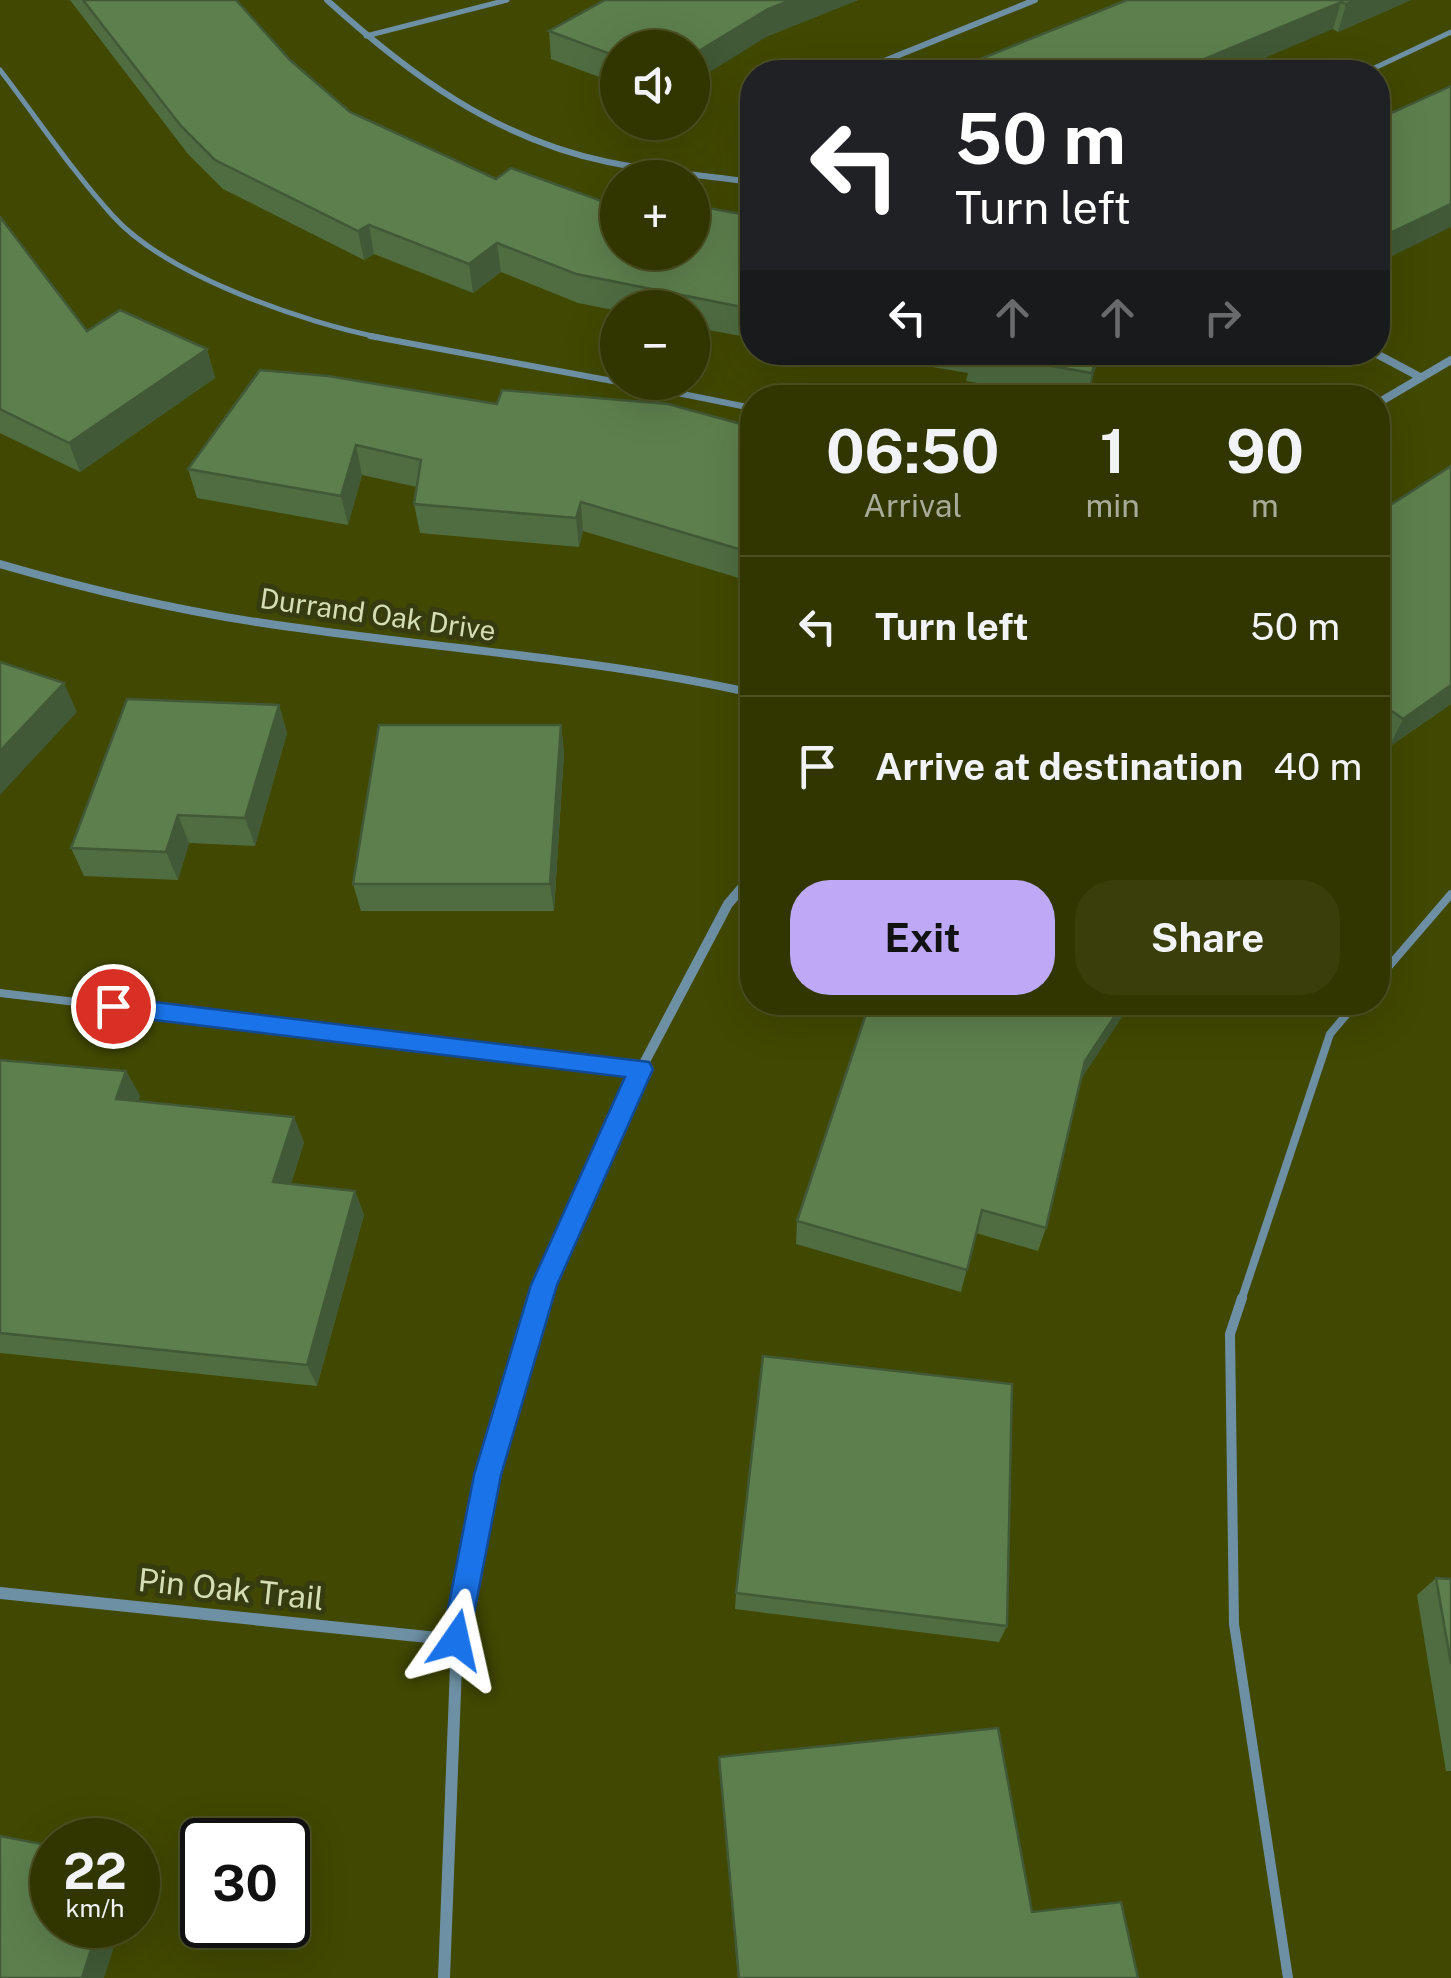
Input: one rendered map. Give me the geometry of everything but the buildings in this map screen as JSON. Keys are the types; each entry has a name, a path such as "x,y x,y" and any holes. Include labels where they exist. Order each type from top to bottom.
{"street":[{"path":"327,0 393,62 457,104 513,134 588,158 740,180"},
{"path":"887,60 1035,0"},
{"path":"1390,396 1451,360"},
{"path":"1390,361 1420,377"},
{"name":"Durrand Oak Drive","path":"0,564 105,594 284,626 664,672 740,689"},
{"path":"444,1978 456,1640 488,1475 544,1285 641,1069 728,904 740,890"},
{"name":"Pin Oak Trail","path":"0,1593 456,1640"}],"lane":[{"path":"366,36 506,0"},
{"path":"1390,61 1451,32"},
{"path":"0,70 115,220 183,270 340,330 600,378"},
{"path":"710,400 740,406"},
{"path":"1390,965 1451,894"},
{"path":"0,992 641,1069"},
{"path":"1288,1978 1234,1624 1230,1334 1330,1034 1346,1015"}],"route":[{"path":"113,1006 641,1069 544,1285 488,1475 456,1640"}]}
